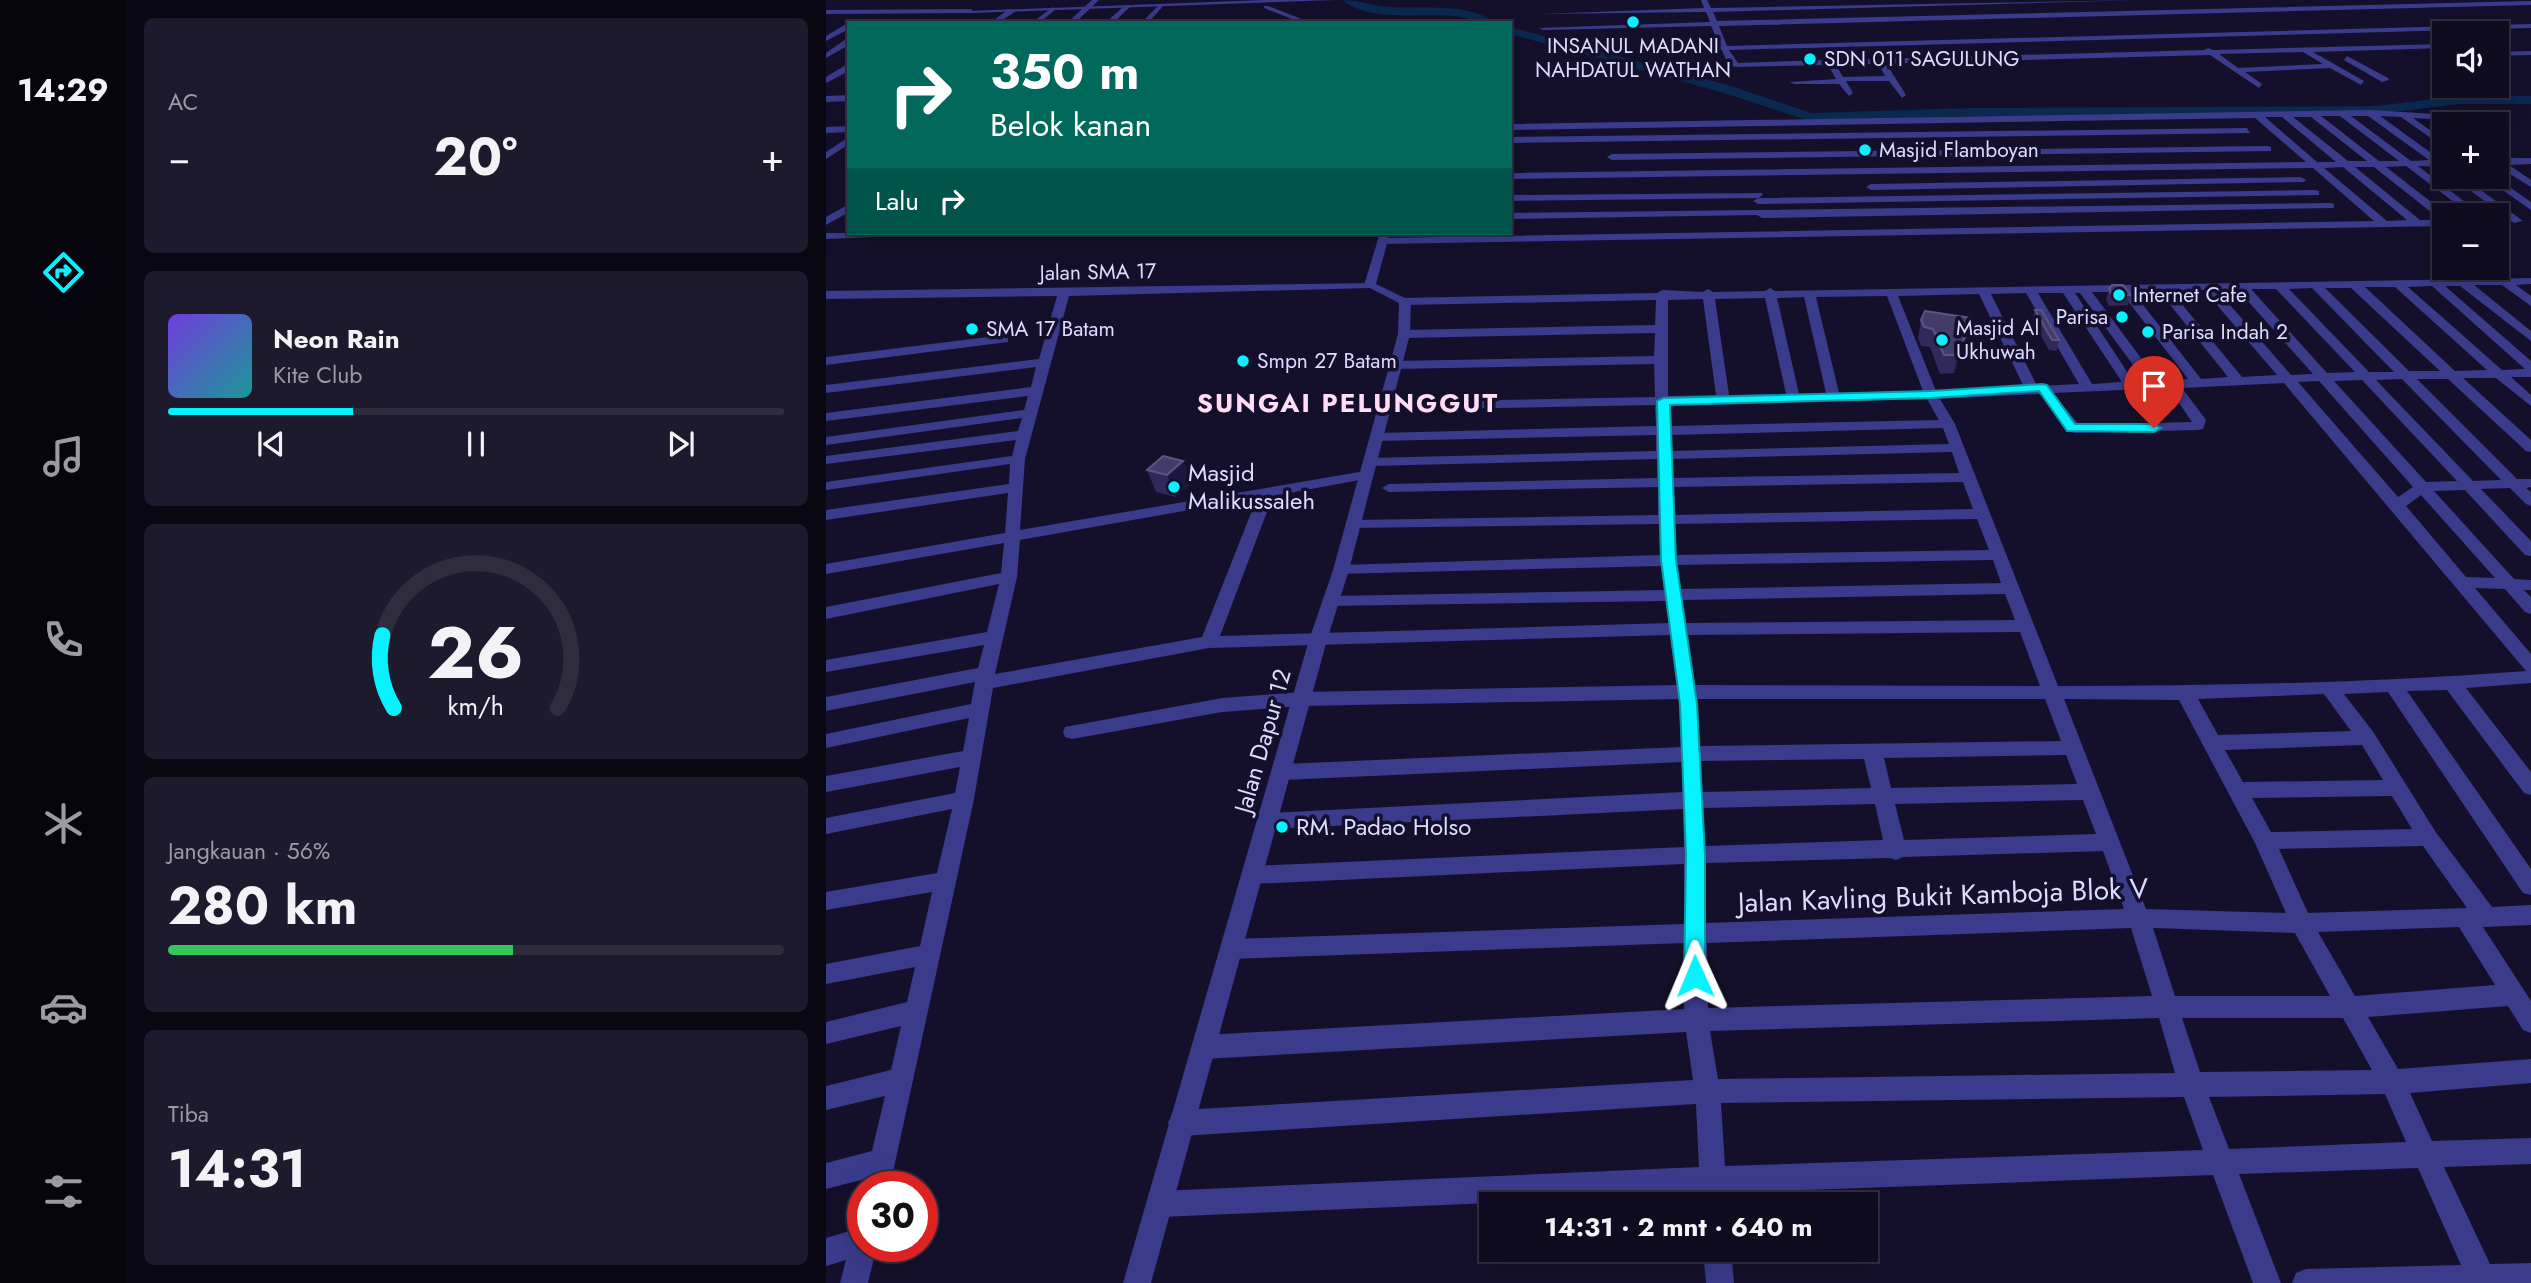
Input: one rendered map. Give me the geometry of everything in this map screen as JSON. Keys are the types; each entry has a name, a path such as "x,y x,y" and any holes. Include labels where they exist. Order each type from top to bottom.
{"street":[{"path":"827,24 873,0"},
{"path":"856,21 891,0"},
{"path":"882,21 916,0"},
{"path":"957,21 988,0"},
{"path":"1072,21 1096,0"},
{"path":"1250,0 1303,21"},
{"path":"826,12 1012,11 1330,0"},
{"path":"1653,50 1716,25 1828,0"},
{"path":"1676,57 1716,25 1797,9 2138,0 2169,20"},
{"path":"1968,4 2044,9 2229,2 2392,0"},
{"path":"2403,0 2442,20"},
{"path":"2487,0 2530,19"},
{"path":"826,12 844,1"},
{"path":"2035,1 2061,23"},
{"path":"2312,1 2413,56"},
{"path":"2229,2 2255,18"},
{"path":"1797,9 1891,20 2531,3"},
{"path":"1968,4 1991,25"},
{"path":"1146,21 1160,6"},
{"path":"1880,6 1898,28"},
{"path":"1110,21 1126,7"},
{"path":"1037,21 1054,9"},
{"path":"1797,9 1849,93"},
{"path":"2279,9 2292,17"},
{"path":"919,21 933,11"},
{"path":"996,21 1012,11"},
{"path":"1815,38 1898,28 2513,11"},
{"path":"2432,29 1913,44 1815,38 1716,25 1624,12 1544,17 1624,12 1815,38 2530,19"},
{"path":"2509,22 2530,19"},
{"path":"2303,24 2385,80"},
{"path":"1716,25 1825,54 2432,38"},
{"path":"1716,25 1731,63 1838,74"},
{"path":"2265,25 2361,83"},
{"path":"826,39 847,27"},
{"path":"2178,27 2259,86"},
{"path":"2069,31 2108,65"},
{"path":"2000,32 2031,64 2039,66 2318,58 2397,47 2432,46"},
{"path":"1945,34 1954,42"},
{"path":"1905,35 1928,63"},
{"path":"2509,36 2531,35"},
{"path":"829,54 847,42"},
{"path":"2509,45 2531,44"},
{"path":"1763,74 1838,74 1928,63 2025,57 2304,50 2432,55"},
{"path":"829,54 847,51"},
{"path":"2509,53 2531,52"},
{"path":"826,64 847,65"},
{"path":"826,82 847,66"},
{"path":"2237,69 2332,66"},
{"path":"1794,82 1838,74 1886,70"},
{"path":"1886,70 1902,95"},
{"path":"826,87 837,87"},
{"path":"826,99 847,98"},
{"path":"826,109 847,109"},
{"path":"2370,113 2432,157"},
{"path":"1512,127 2370,113 2432,116"},
{"path":"2343,114 2461,203"},
{"path":"2402,114 2432,136"},
{"path":"2285,115 2417,223"},
{"path":"2314,115 2432,209"},
{"path":"2231,116 2351,224"},
{"path":"2258,116 2384,224"},
{"path":"837,118 847,118"},
{"path":"2132,118 2236,227"},
{"path":"2004,120 2080,228"},
{"path":"1873,122 1924,233"},
{"path":"1741,124 1766,236"},
{"path":"1612,126 1612,238"},
{"path":"826,130 847,129"},
{"path":"1512,176 1612,162 1879,136 2247,131"},
{"path":"1512,140 1612,138 1747,149 1886,151 2268,149"},
{"path":"2024,149 2259,141"},
{"path":"826,142 847,144"},
{"path":"828,154 847,144"},
{"path":"1512,152 1752,173 2432,164"},
{"path":"2509,162 2531,161"},
{"path":"1512,166 1612,162"},
{"path":"2509,169 2531,184"},
{"path":"1512,216 1612,215 1759,203 1902,187 2301,180"},
{"path":"2474,189 2518,221"},
{"path":"2506,189 2531,207"},
{"path":"1759,203 2315,193"},
{"path":"1512,198 1612,197 1915,212 2330,206"},
{"path":"826,210 847,208"},
{"path":"826,222 847,209"},
{"path":"2432,221 1766,236 1384,237 1370,285 1405,301 1708,293 2067,290 2206,285 2531,281"},
{"path":"2509,221 2531,221"},
{"path":"826,236 847,234"},
{"path":"2504,281 2531,302"},
{"path":"2434,282 2531,370"},
{"path":"2463,282 2531,337"},
{"path":"2397,283 2531,402"},
{"path":"2314,284 2409,375 2531,501"},
{"path":"2354,284 2531,448"},
{"name":"Jalan SMA 17","path":"826,295 1063,293 1370,285"},
{"path":"2206,285 2398,505 2531,666"},
{"path":"2241,286 2531,608"},
{"path":"2280,286 2531,551"},
{"path":"2084,288 2154,384"},
{"path":"2124,288 2197,382"},
{"path":"2163,288 2238,381"},
{"path":"1983,290 2037,388 2075,429 2197,426 2199,420 2195,412 2172,383"},
{"path":"2030,290 2087,387"},
{"path":"2067,290 2130,385"},
{"path":"1770,292 1793,397"},
{"path":"1809,292 1833,396"},
{"path":"1891,292 1931,395 1948,424 2139,918 2191,1083 2267,1283"},
{"path":"882,1171 964,799 985,678 1009,577 1018,459 1034,391 1063,293"},
{"path":"1708,293 1723,400"},
{"path":"1662,294 1660,360 1669,518 1668,560 1686,692 1695,855 1693,931 1696,1020 1707,1091 1713,1192 2220,1164 2531,1151"},
{"name":"Jalan Dapur 12","path":"1137,1283 1318,640 1342,570 1404,334 1405,301"},
{"path":"1404,334 1660,329"},
{"path":"826,361 1004,339"},
{"path":"885,354 832,440 827,462 1023,435"},
{"path":"1396,365 1660,360"},
{"path":"826,389 1044,362"},
{"path":"1385,406 1931,395 2037,388 2531,370"},
{"path":"826,417 1034,391"},
{"path":"832,440 1029,413"},
{"path":"1378,437 1948,424"},
{"path":"1518,485 1524,434"},
{"path":"826,569 1013,534 1267,492 1367,469 1522,459 1957,448"},
{"path":"826,486 1018,459"},
{"path":"1390,488 1967,477"},
{"path":"2398,505 2423,487 2531,483"},
{"path":"826,514 1014,488"},
{"path":"1209,642 1267,492"},
{"path":"1353,526 1982,514"},
{"path":"1342,570 1668,560 1998,555"},
{"path":"826,613 1009,577"},
{"path":"2459,582 2531,585"},
{"path":"1331,601 2010,588"},
{"path":"826,704 1209,642 1677,629 2025,626"},
{"path":"826,666 994,637"},
{"path":"1072,732 1222,705 1302,699 1686,692 2185,692 2452,683 2531,677"},
{"path":"2452,683 2531,787"},
{"path":"2393,685 2531,886"},
{"path":"2328,686 2367,738 2399,788 2477,919 2513,995 2531,1022"},
{"path":"2185,692 2235,790 2265,841 2301,923 2392,1082 2482,1279"},
{"path":"826,741 980,709"},
{"path":"2210,743 2367,738"},
{"path":"1283,772 1690,754 2073,748"},
{"path":"1872,750 1896,850"},
{"path":"826,784 972,757"},
{"path":"2235,790 2399,788"},
{"path":"1268,821 1693,800 2090,792"},
{"path":"826,827 964,799"},
{"path":"2265,841 2428,837"},
{"path":"1252,875 1695,855 2108,842"},
{"path":"826,901 944,881"},
{"name":"Jalan Kavling Bukit Kamboja Blok V","path":"1231,949 1693,931 2139,918 2301,923 2477,919 2531,915"},
{"path":"826,974 930,954"},
{"path":"1204,1047 1696,1020 2169,1007 2350,1007 2513,995"},
{"path":"826,1033 915,1011"},
{"path":"1181,1123 1707,1091 2392,1082 2531,1071"},
{"path":"826,1098 902,1080"},
{"path":"826,1176 847,1175"},
{"path":"1160,1204 1479,1197"},
{"path":"826,1252 847,1247"},
{"path":"854,1283 859,1262"},
{"path":"1718,1262 1720,1283"},
{"path":"2306,1283 2531,1277"}],"building":[{"path":"2112,285 2123,285 2131,295 2112,296 2109,289"},
{"path":"2035,310 2041,310 2059,340 2052,340"},
{"path":"1925,311 1972,318 1958,355 1944,355 1933,329 1924,327 1921,320"},
{"path":"1163,456 1183,461 1167,475 1147,470"}],"waterway":[{"path":"1348,0 1381,10 1437,11 1473,16 1485,21"},
{"path":"1512,31 1726,89 1810,117 1973,112 2377,110 2459,100 2531,100"}],"place":[{"name":"INSANUL MADANI NAHDATUL WATHAN","path":"1633,22"},
{"name":"SDN 011 SAGULUNG","path":"1810,59"},
{"name":"Masjid Flamboyan","path":"1865,150"},
{"name":"Internet Cafe","path":"2119,295"},
{"name":"Parisa","path":"2122,317"},
{"name":"SMA 17 Batam","path":"972,329"},
{"name":"Parisa Indah 2","path":"2148,332"},
{"name":"Masjid Al Ukhuwah","path":"1942,340"},
{"name":"Smpn 27 Batam","path":"1243,361"},
{"name":"Masjid Malikussaleh","path":"1174,487"},
{"name":"RM. Padao Holso","path":"1282,827"}],"district":[{"name":"SUNGAI PELUNGGUT","path":"1348,403"}],"route":[{"path":"1695,976 1695,855 1689,704 1668,560 1669,518 1663,401 1931,395 2042,388 2072,428 2154,428"}]}
